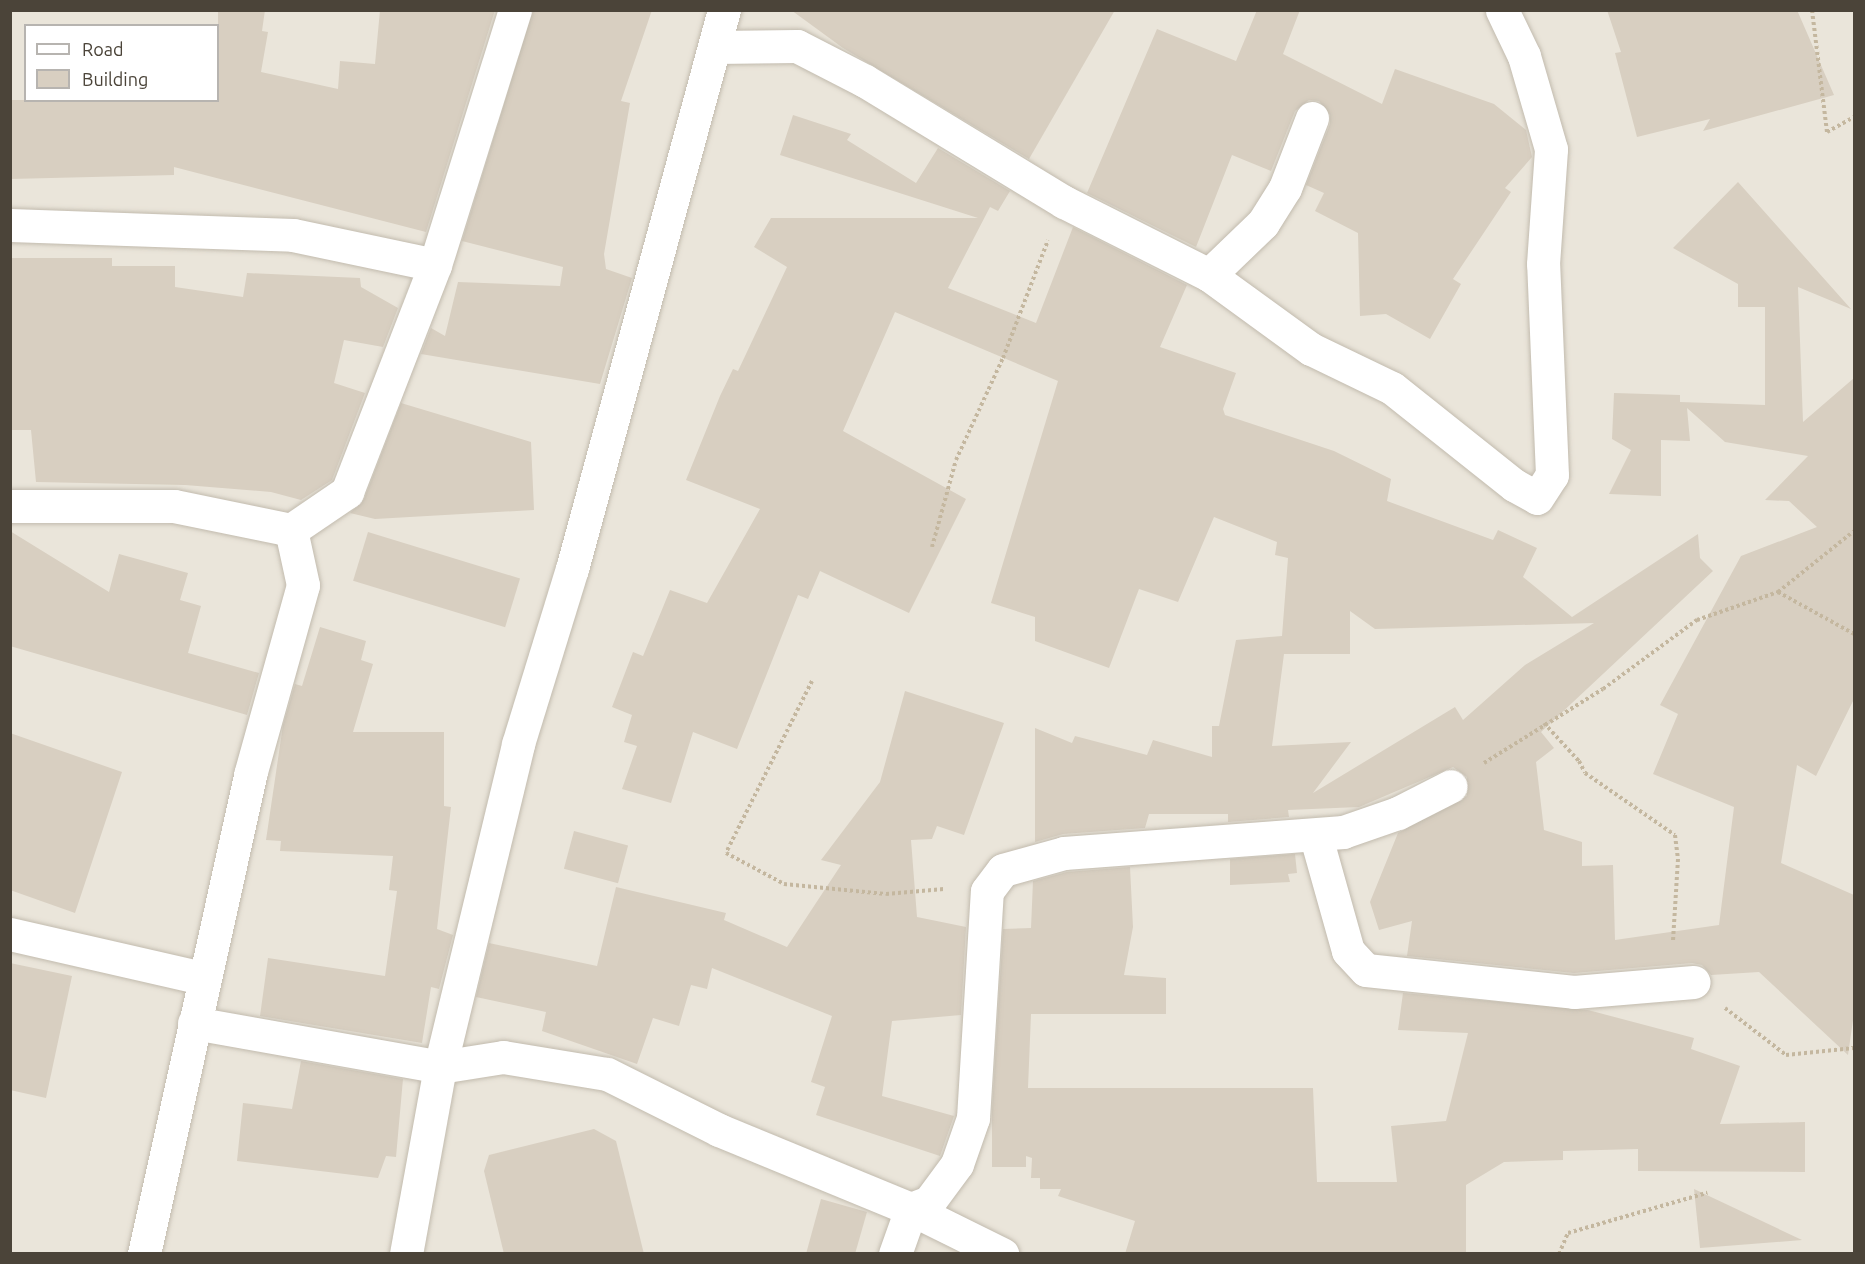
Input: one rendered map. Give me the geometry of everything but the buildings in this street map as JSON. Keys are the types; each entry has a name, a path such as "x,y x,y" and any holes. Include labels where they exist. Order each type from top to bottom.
{"street":[{"path":"10,506 174,506 291,530 347,492 435,266 515,10"},
{"path":"406,1254 440,1067 518,744 572,569 724,10"},
{"path":"715,47 797,46 865,81 1064,202 1209,275 1311,350 1392,388 1537,498 1552,476 1543,264 1551,149 1524,56 1502,10"},
{"path":"1209,275 1263,223 1285,188 1312,118"},
{"path":"10,225 293,235 435,266"},
{"path":"144,1254 202,978 250,775 303,585 291,530"},
{"path":"895,1254 911,1209 929,1202 957,1164 973,1118 987,891 1003,870 1064,854 1316,837 1398,813 1451,786"},
{"path":"1316,837 1348,951 1366,970 1574,992 1684,983"},
{"path":"10,934 202,978"},
{"path":"194,1023 440,1067 502,1057 607,1074 719,1130 911,1209 1002,1254"}],"path":[{"path":"1812,10 1827,132 1854,117"},
{"path":"932,547 956,460 1003,358 1064,202"},
{"path":"1451,786 1544,723 1603,689 1697,620 1778,592 1854,531"},
{"path":"1778,592 1854,634"},
{"path":"812,681 726,853 784,884 886,894 987,891"},
{"path":"1544,723 1579,760 1585,774 1675,835 1684,983 1786,1054 1854,1048"},
{"path":"1559,1254 1568,1233 1707,1193"}],"shaded area":[{"path":"11,11 1854,11 1854,1253 11,1253"}]}
